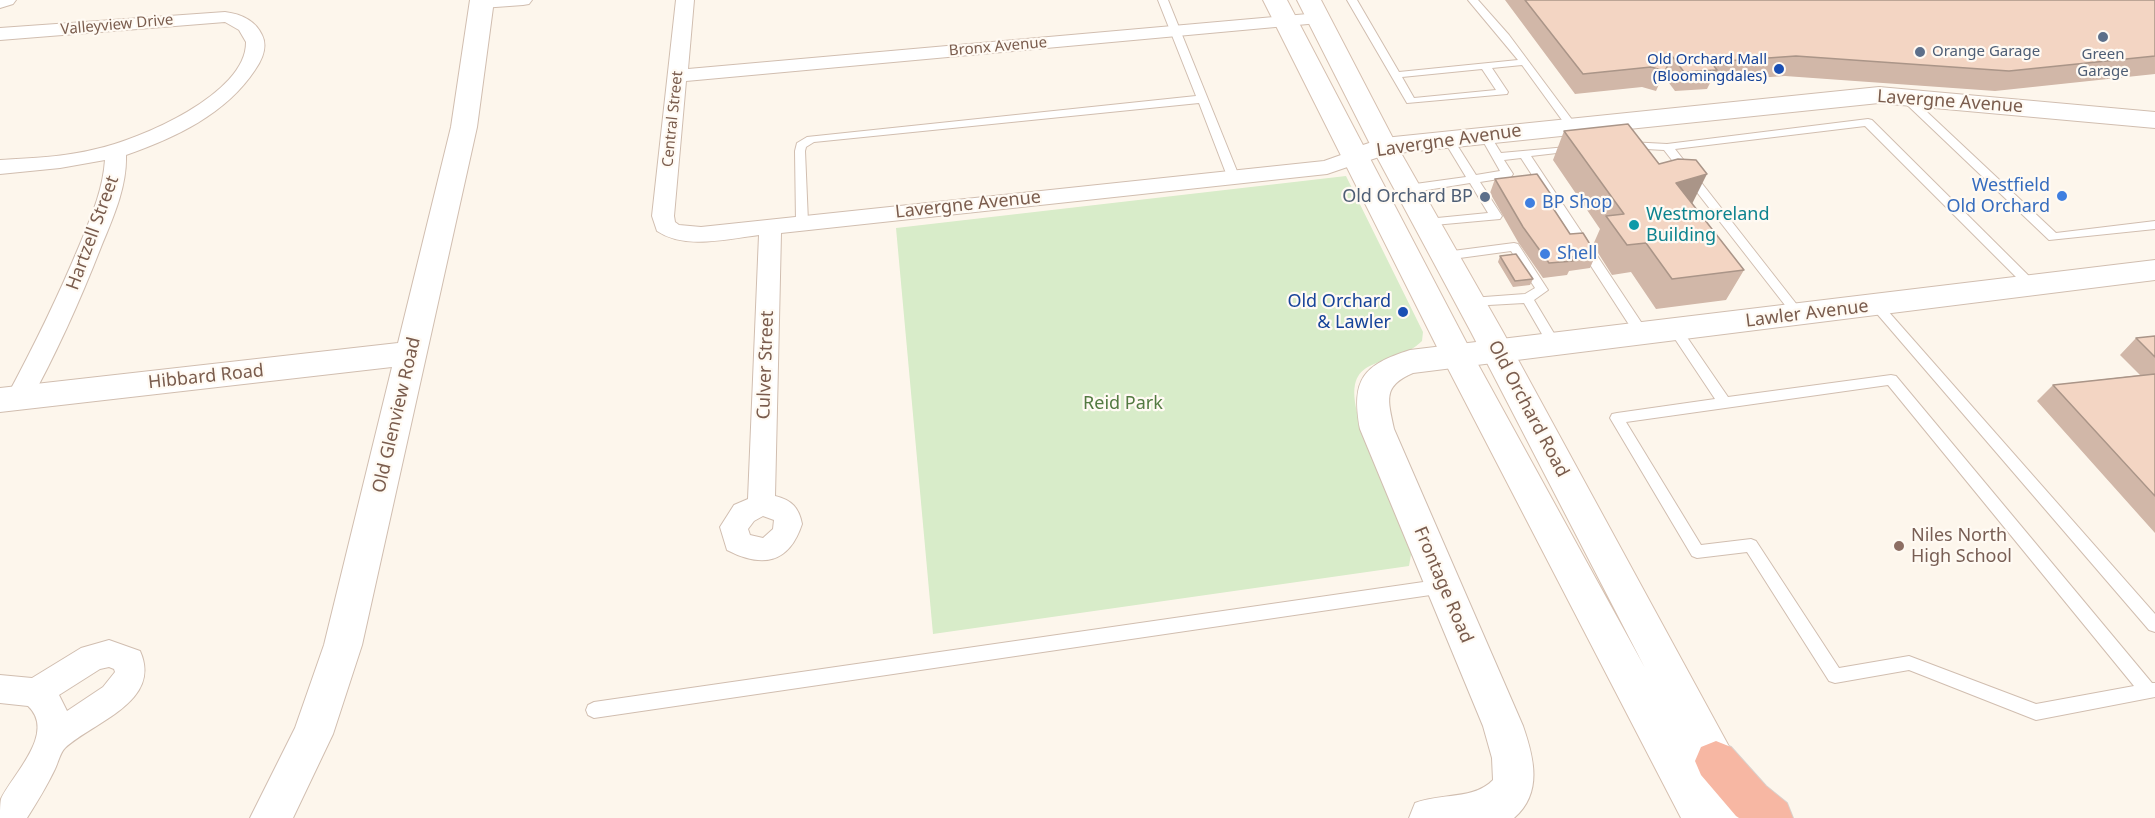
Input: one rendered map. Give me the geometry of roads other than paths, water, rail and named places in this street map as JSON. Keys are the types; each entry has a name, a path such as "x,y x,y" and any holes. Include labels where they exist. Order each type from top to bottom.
{"highway":[{"path":"1716,761 1751,801 1772,818"}],"street":[{"path":"0,3 7,0"},
{"path":"234,18 243,0"},
{"path":"482,2 523,0"},
{"name":"Central Street","path":"674,232 665,226 663,216 685,0"},
{"name":"Old Glenview Road","path":"271,818 313,734 343,645 464,128 482,2"},
{"name":"Bronx Avenue","path":"677,76 1175,31 1280,11 1314,9"},
{"name":"Old Orchard Road","path":"1314,9 1384,146 1471,302 1747,818"},
{"name":"Old Orchard Road","path":"1280,11 1458,357 1704,818"},
{"name":"Valleyview Drive","path":"0,34 212,17 234,18"},
{"name":"Hartzell Street","path":"10,399 66,306 105,208 117,166 115,152 189,119 223,95 238,81 249,66 255,42 252,32 234,18"},
{"name":"Lavergne Avenue","path":"674,232 686,235 701,234 1233,177 1326,166 1384,146 1448,138 1490,146 1879,95 2155,120"},
{"path":"0,167 76,159 115,152"},
{"name":"Culver Street","path":"761,505 770,226"},
{"name":"Lawler Avenue","path":"1458,357 2155,270"},
{"name":"Hibbard Road","path":"10,399 412,353"},
{"name":"Frontage Road","path":"1430,818 1478,813 1497,806 1511,790 1514,762 1503,726 1377,429 1371,401 1374,383 1388,369 1410,362 1458,357"},
{"path":"8,818 43,761 52,739 114,697 130,676 129,661 109,653 92,658 42,701"},
{"path":"0,689 42,701"},
{"path":"42,701 52,739"}],"lane":[{"path":"1163,0 1233,177"},
{"path":"1352,0 1411,101 1503,92 1486,67"},
{"path":"1473,0 1487,13 1525,62 1577,136 1524,154 1490,146"},
{"path":"1396,75 1525,62"},
{"path":"1906,98 2053,237 2155,225"},
{"path":"802,222 800,151 801,145 811,139 1202,99"},
{"path":"1618,144 1667,147 1868,122 2032,286"},
{"path":"1427,223 1496,216 1448,138"},
{"path":"1408,189 1507,174 1490,146"},
{"path":"1667,147 1799,315"},
{"path":"1524,154 1642,334"},
{"path":"1445,256 1514,247 1542,290 1527,298 1471,302"},
{"path":"1527,298 1555,345"},
{"path":"1876,305 2155,625"},
{"path":"1675,330 1725,403"},
{"path":"1891,380 2151,691 2036,712 1909,663 1835,676 1751,545 1697,552 1617,418 1891,380"},
{"path":"594,710 1444,586"}],"place":[{"name":"Green Garage","path":"2103,37"},
{"name":"Orange Garage","path":"1920,52"},
{"name":"Old Orchard Mall (Bloomingdales)","path":"1779,69"},
{"name":"Westfield Old Orchard","path":"2062,196"},
{"name":"Old Orchard BP","path":"1485,197"},
{"name":"BP Shop","path":"1530,203"},
{"name":"Westmoreland Building","path":"1634,225"},
{"name":"Shell","path":"1545,254"},
{"name":"Old Orchard & Lawler","path":"1403,312"},
{"name":"Niles North High School","path":"1899,546"}],"park label":[{"name":"Reid Park","path":"1123,404"}]}
